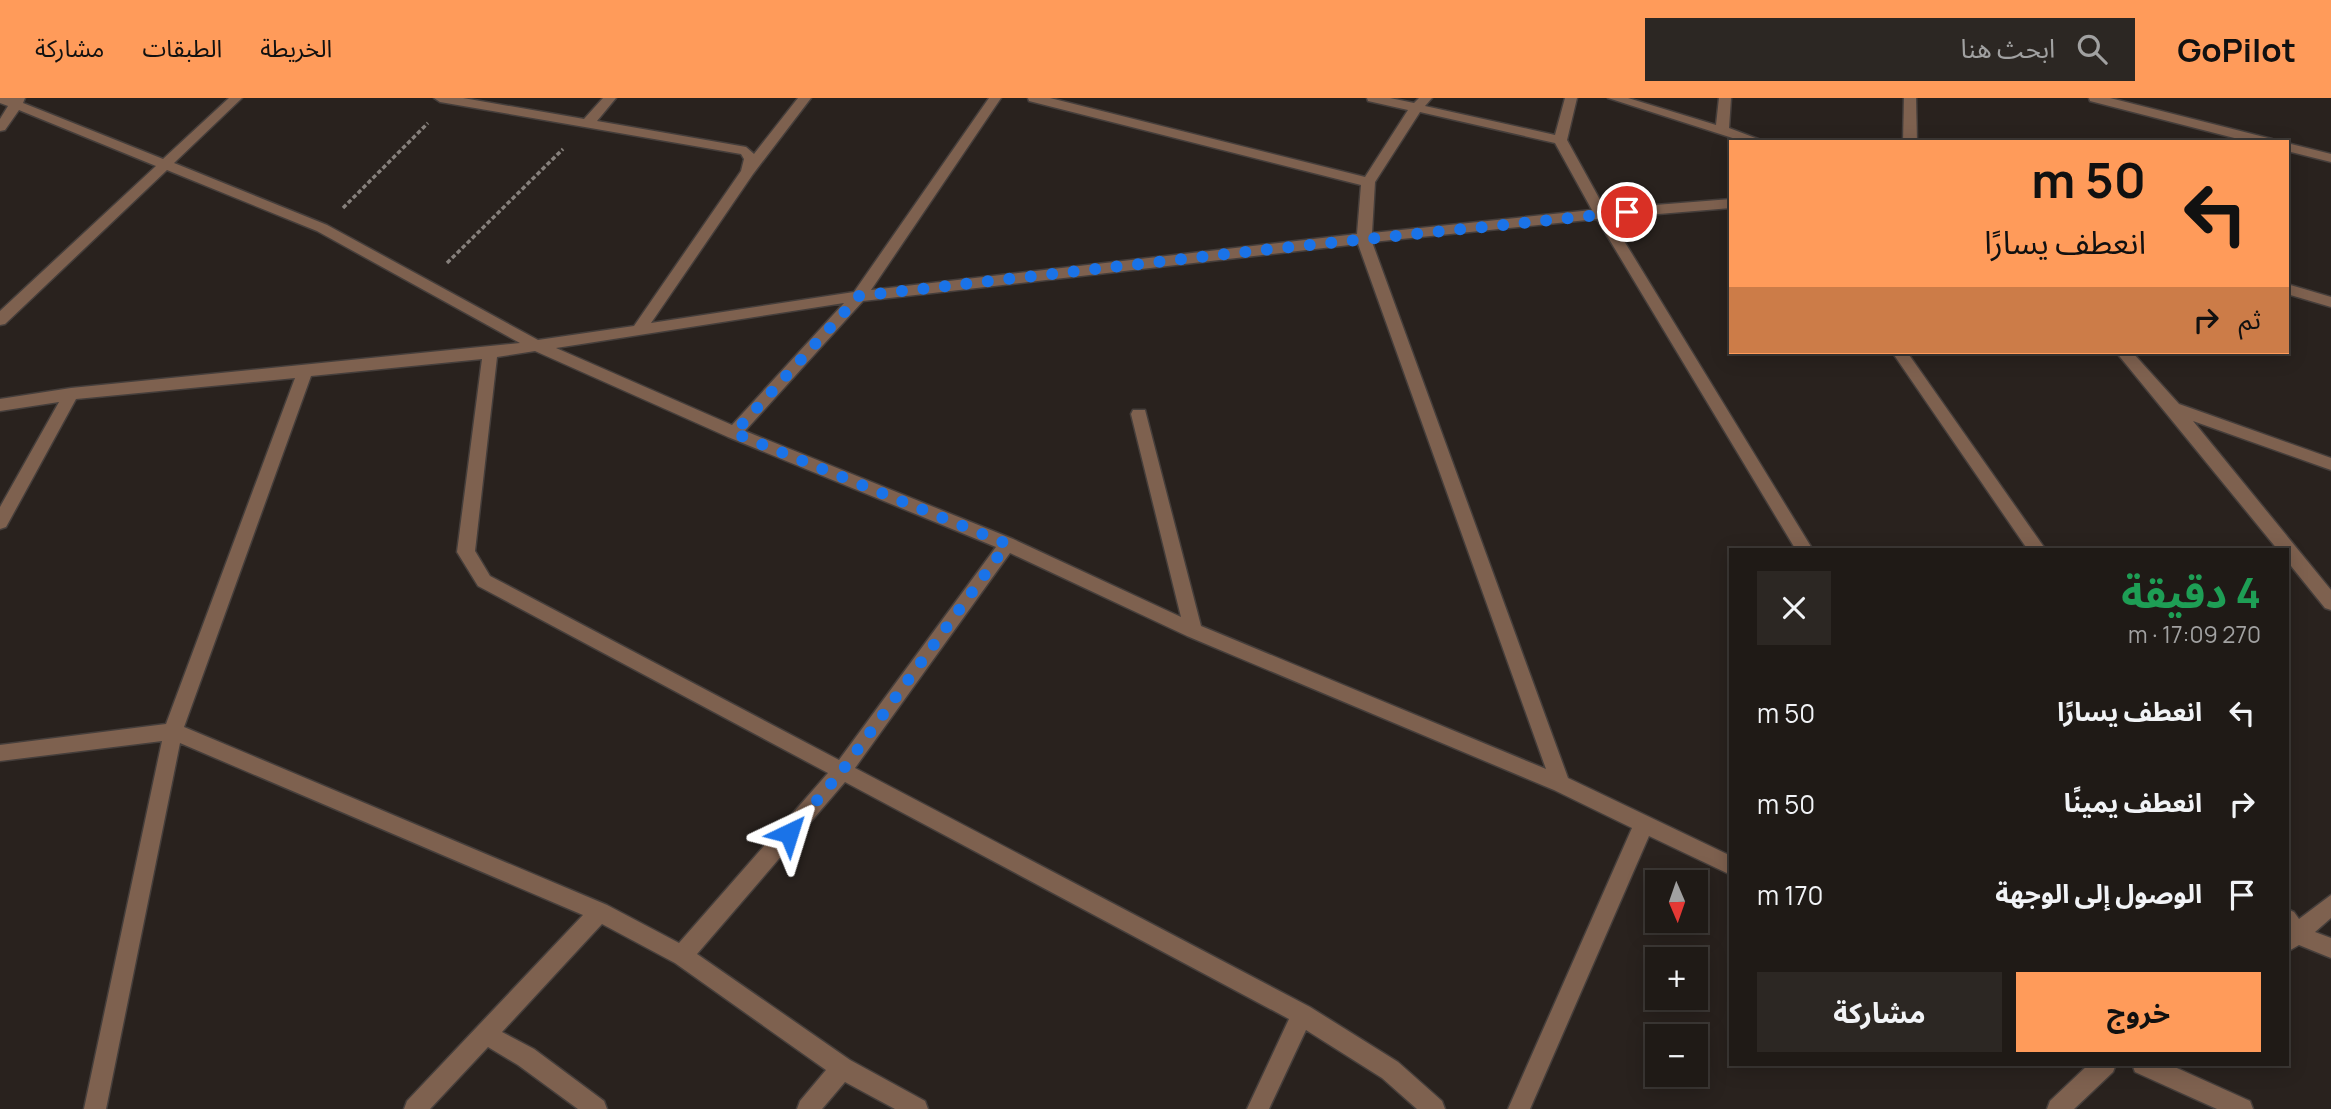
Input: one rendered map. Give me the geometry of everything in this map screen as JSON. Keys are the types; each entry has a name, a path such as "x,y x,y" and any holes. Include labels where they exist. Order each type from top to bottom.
{"street":[{"path":"0,320 236,98"},
{"path":"588,124 610,98"},
{"path":"636,332 748,171 805,98"},
{"path":"734,433 859,296 995,98"},
{"path":"1034,98 1368,182"},
{"path":"1373,98 1421,103 1560,140"},
{"path":"1571,98 1560,140 1804,548"},
{"path":"1614,98 1753,140"},
{"path":"1722,131 1725,98"},
{"path":"1910,98 1910,140"},
{"path":"2095,98 2259,140"},
{"path":"446,99 746,151 751,159 748,171"},
{"path":"0,127 9,117 11,100 165,166 322,228 535,345 734,433 1007,544 1193,631 1561,784 1729,865"},
{"path":"1421,103 1368,182 1364,240 1561,784"},
{"path":"2289,148 2331,158"},
{"path":"0,405 71,394 489,353 859,296 1262,250 1729,203"},
{"path":"2289,290 2331,302"},
{"path":"489,353 466,552 484,581 1302,1015 1390,1070 1434,1109"},
{"path":"1900,354 2037,548"},
{"path":"2125,354 2174,408 2287,548"},
{"path":"95,1109 173,731 305,372"},
{"path":"0,522 71,394"},
{"path":"2174,408 2331,464"},
{"path":"1139,414 1193,631"},
{"path":"682,956 842,771 1007,544"},
{"path":"2289,551 2331,603"},
{"path":"0,753 173,731 600,912 682,956 842,1068 917,1109"},
{"path":"1519,1109 1644,824"},
{"path":"2291,932 2331,905"},
{"path":"415,1109 600,912"},
{"path":"2291,932 2331,948"},
{"path":"1258,1109 1302,1015"},
{"path":"487,1035 526,1057 596,1109"},
{"path":"2058,1109 2103,1066"},
{"path":"2147,1066 2242,1109"},
{"path":"808,1109 842,1068"}],"path":[{"path":"322,228 446,99"},
{"path":"426,283 588,124"}],"route":[{"path":"789,833 842,771 1007,544 734,433 859,296 1627,212"}]}
